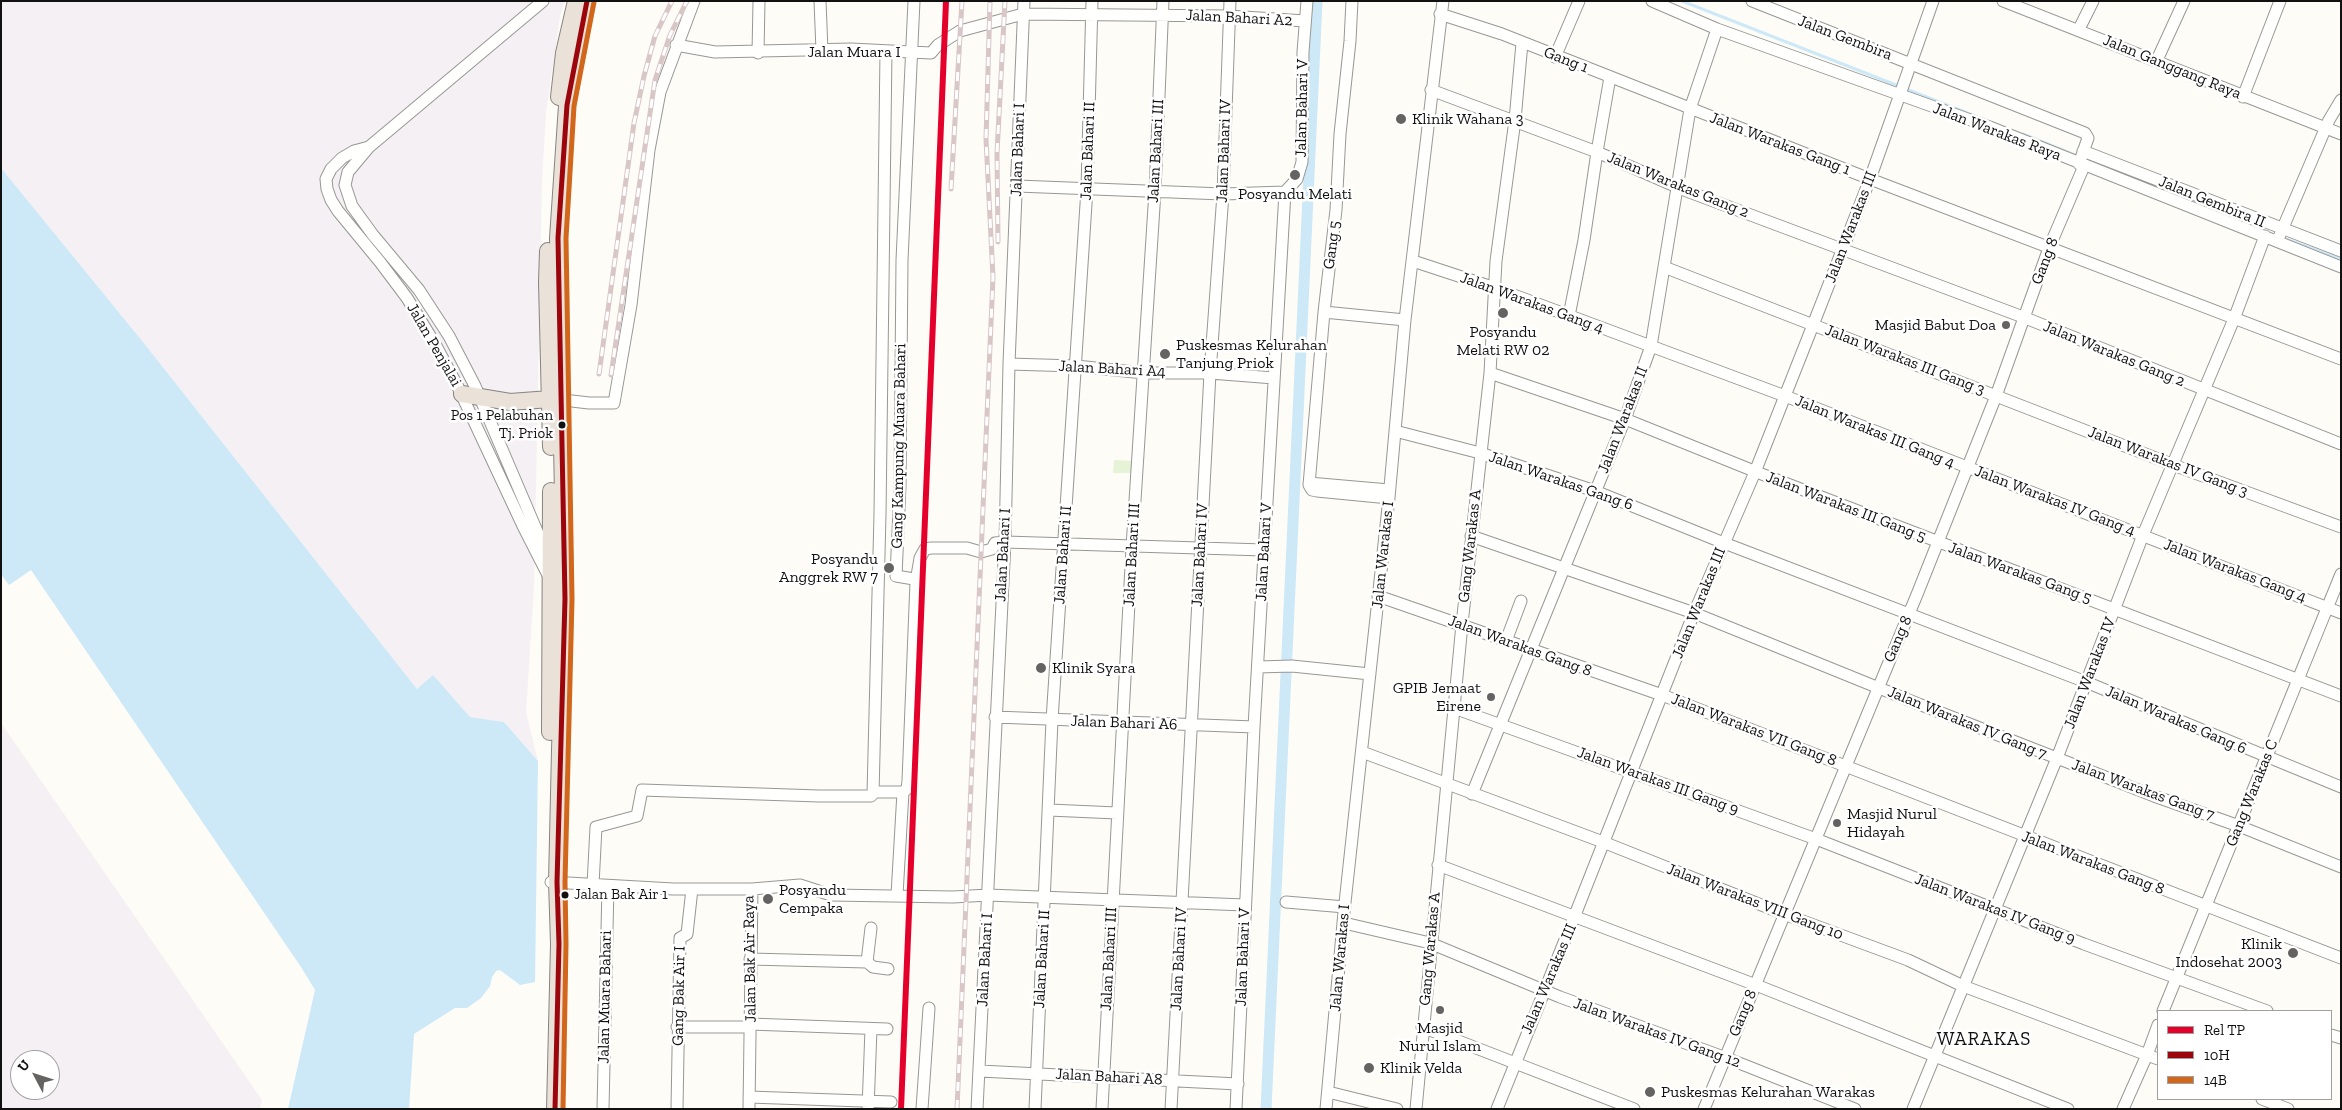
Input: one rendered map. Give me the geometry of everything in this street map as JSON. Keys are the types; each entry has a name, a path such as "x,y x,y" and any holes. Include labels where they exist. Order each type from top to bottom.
{"highway":[{"path":"546,1109 554,882 560,588 556,400 547,282 553,159 564,53 576,1"},
{"path":"555,1109 559,944 554,882 560,588 551,563 558,238 567,105 588,1"},
{"path":"462,394 510,402 556,400"}],"street":[{"name":"Jalan Penjalai","path":"543,1 369,147 348,172 345,180 347,197 373,235 419,290 449,336 480,397 551,563"},
{"path":"556,400 614,403 631,305 649,150 660,92 694,1"},
{"path":"758,53 759,1"},
{"path":"820,1 822,51"},
{"name":"Gang Kampung Muara Bahari","path":"896,576 900,486 902,260 910,52 914,1"},
{"name":"Jalan Bahari I","path":"977,1109 1005,542 1009,364 1024,1"},
{"name":"Jalan Bahari II","path":"1035,1109 1052,720 1087,189 1092,1"},
{"name":"Jalan Bahari III","path":"1102,1109 1132,547 1155,191 1163,1"},
{"name":"Jalan Bahari IV","path":"1171,1109 1210,373 1223,194 1230,1"},
{"name":"Jalan Bahari V","path":"1236,1109 1254,727 1285,192 1297,179 1302,162 1307,1"},
{"name":"Gang 5","path":"1352,1 1350,41 1340,134 1336,210 1324,312 1309,486 1317,491 1389,494"},
{"name":"Jalan Warakas I","path":"1326,1109 1406,320 1443,1"},
{"path":"1555,57 1579,1"},
{"name":"Jalan Warakas Raya","path":"1652,1 1717,29 1903,87 1990,127 2188,199 2265,236 2280,235 2341,267"},
{"name":"Jalan Gembira","path":"1752,1 1911,63"},
{"name":"Jalan Warakas III","path":"1497,1109 1514,1062 1576,915 1694,612 1755,472 1843,249 1870,179 1933,1"},
{"name":"Jalan Ganggang Raya","path":"2003,1 2079,29 2243,97 2341,134"},
{"path":"2079,29 2093,1"},
{"path":"2157,60 2184,1"},
{"path":"2243,97 2280,1"},
{"name":"Jalan Muara I","path":"676,46 715,52 758,53 851,50 931,53 938,45 960,31 1023,14"},
{"name":"Jalan Bahari A2","path":"1023,14 1229,16 1305,21"},
{"name":"Gang 1","path":"1440,14 1480,26 1690,109"},
{"name":"Jalan Warakas II","path":"1472,794 1625,419 1651,346 1690,109 1717,29"},
{"name":"Gang Warakas A","path":"1416,1109 1422,1026 1462,624 1490,373 1495,288 1522,43"},
{"name":"Gang Kampung Muara Bahari","path":"873,792 886,52"},
{"path":"1911,63 2085,133 2088,138 2082,159"},
{"path":"1569,316 1584,240 1610,77"},
{"name":"Jalan Warakas Gang 2","path":"1432,90 1597,152 1678,187 2023,317 2341,444"},
{"path":"2280,235 2326,128 2341,100"},
{"name":"Jalan Warakas Gang 1","path":"1690,109 2003,228 2049,248 2234,319"},
{"name":"Jalan Penjalai","path":"369,147 354,151 336,164 326,179 327,189 338,212 380,262 406,298 435,344 462,394 523,526 560,588"},
{"name":"Gang 8","path":"1704,1109 1909,614 1996,396 2023,317 2082,159"},
{"path":"1017,186 1223,194 1285,192"},
{"name":"Jalan Gembira II","path":"2188,199 2280,235 2341,251"},
{"name":"Jalan Warakas IV","path":"1913,1109 2057,758 2143,535 2205,391 2265,236"},
{"name":"Jalan Warakas Gang 4","path":"1413,261 1495,288 1785,396"},
{"name":"Jalan Warakas III Gang 3","path":"1664,267 1996,396"},
{"path":"1324,312 1406,320"},
{"path":"2234,319 2341,358"},
{"name":"Jalan Bahari A4","path":"1009,364 1076,366 1144,373 1210,373 1274,378"},
{"path":"1490,373 1625,419 1755,472"},
{"name":"Jalan Warakas III Gang 4","path":"1785,396 1966,468"},
{"name":"Jalan Warakas IV Gang 3","path":"1996,396 2341,527"},
{"name":"Jalan Warakas Gang 6","path":"1395,431 1480,453 1595,491 2086,682 2266,758 2341,787"},
{"name":"Jalan Warakas IV Gang 4","path":"1966,468 2143,535"},
{"name":"Jalan Warakas III Gang 5","path":"1755,472 1937,542"},
{"name":"Jalan Warakas Gang 4","path":"2143,535 2341,613"},
{"path":"1471,536 1694,612"},
{"path":"897,895 903,792 907,789 908,781 916,582 920,558 925,549 967,548 981,552 992,549 995,543 1005,542 1264,550"},
{"name":"Jalan Warakas Gang 5","path":"1937,542 2115,608 2341,696"},
{"name":"Gang Warakas C","path":"2163,1010 2204,906 2240,826 2341,574"},
{"path":"878,576 896,576 914,579 916,582"},
{"name":"Jalan Warakas Gang 8","path":"1378,596 1662,695"},
{"path":"1506,641 1521,601"},
{"name":"Jalan Warakas IV Gang 7","path":"1694,612 2057,758"},
{"path":"1258,667 1272,665 1292,666 1370,674"},
{"name":"Jalan Warakas VII Gang 8","path":"1662,695 1846,766"},
{"name":"Jalan Warakas III Gang 9","path":"1454,708 1500,723 1816,839"},
{"name":"Jalan Bahari A6","path":"995,717 1254,727"},
{"name":"Jalan Warakas VIII Gang 10","path":"1362,752 1604,842 1784,914 1908,960 1963,986 2153,1057"},
{"name":"Jalan Warakas Gang 7","path":"2057,758 2154,796 2240,826 2341,868"},
{"name":"Jalan Warakas Gang 8","path":"1846,766 2341,958"},
{"path":"593,884 596,828 637,816 640,792 644,790 819,796 871,796 873,792 903,792"},
{"path":"1049,810 1117,813"},
{"name":"Jalan Warakas IV Gang 9","path":"1816,839 1994,909 2264,1010"},
{"path":"1438,865 1576,915 1755,984 2068,1109"},
{"name":"Jalan Bak Air Raya","path":"554,882 692,889 752,889 748,1109"},
{"name":"Jalan Muara Bahari","path":"603,1109 608,886"},
{"path":"752,889 800,886 825,894 953,897 988,895 1245,905"},
{"name":"Gang Bak Air I","path":"677,1109 680,938 687,934 692,889"},
{"path":"1286,902 1345,907"},
{"name":"Jalan Warakas IV Gang 12","path":"1344,923 1430,943 1544,991 1725,1057 1855,1109"},
{"path":"867,962 870,928"},
{"path":"750,959 867,962 873,967 888,969"},
{"path":"922,1109 929,1008"},
{"path":"677,1026 887,1029"},
{"path":"1422,1026 1634,1109"},
{"path":"868,1105 871,1028"},
{"path":"2123,1109 2153,1057 2157,1031"},
{"name":"Jalan Bahari A8","path":"980,1071 1238,1084"},
{"path":"1328,1092 1397,1109"},
{"path":"749,1097 868,1105 892,1102"},
{"path":"2265,1100 2288,1109"}],"shaded area":[{"path":"1,1 565,1 560,16 546,113 542,182 534,588 526,712 538,761 504,722 470,717 433,676 417,689 143,342 1,168"},
{"path":"1,723 262,1100 260,1109 1,1109"}],"green space":[{"path":"1114,460 1134,461 1133,473 1113,473"}],"water":[{"path":"1,168 143,342 417,689 433,675 470,717 504,722 538,761 535,982 520,985 500,970 496,971 490,986 481,998 467,1008 455,1008 414,1034 409,1109 288,1109 315,990 31,570 9,585 1,574"}],"waterway":[{"path":"1266,1109 1317,1"},
{"path":"1682,1 1975,116"},
{"path":"2023,134 2114,171"},
{"path":"2178,196 2244,222"},
{"path":"2283,238 2341,259"}],"railway":[{"path":"599,374 634,123 655,36 672,1"},
{"path":"611,375 655,80 670,35 687,1"},
{"path":"951,189 962,1"},
{"path":"957,1109 993,277 986,139 990,1"},
{"path":"998,242 997,153 1005,1"}],"rail line":[{"name":"TP","path":"901,1109 946,1"}],"transit line":[{"name":"10H","path":"555,1109 559,944 557,882 565,599 558,238 567,105 587,1"},
{"name":"14B","path":"563,1109 566,944 565,882 572,599 566,238 574,106 594,2"}],"place":[{"name":"Klinik Wahana 3","path":"1401,119"},
{"name":"Posyandu Melati","path":"1295,175"},
{"name":"Posyandu Melati RW 02","path":"1503,313"},
{"name":"Masjid Babut Doa","path":"2006,325"},
{"name":"Puskesmas Kelurahan Tanjung Priok","path":"1165,354"},
{"name":"Pos 1 Pelabuhan Tj. Priok","path":"562,425"},
{"name":"Posyandu Anggrek RW 7","path":"889,568"},
{"name":"Klinik Syara","path":"1041,668"},
{"name":"GPIB Jemaat Eirene","path":"1491,697"},
{"name":"Masjid Nurul Hidayah","path":"1837,823"},
{"name":"Jalan Bak Air 1","path":"565,895"},
{"name":"Posyandu Cempaka","path":"768,899"},
{"name":"Klinik Indosehat 2003","path":"2293,953"},
{"name":"Masjid Nurul Islam","path":"1440,1010"},
{"name":"Klinik Velda","path":"1369,1068"},
{"name":"Puskesmas Kelurahan Warakas","path":"1650,1092"}],"district":[{"name":"WARAKAS","path":"1984,1040"}]}
